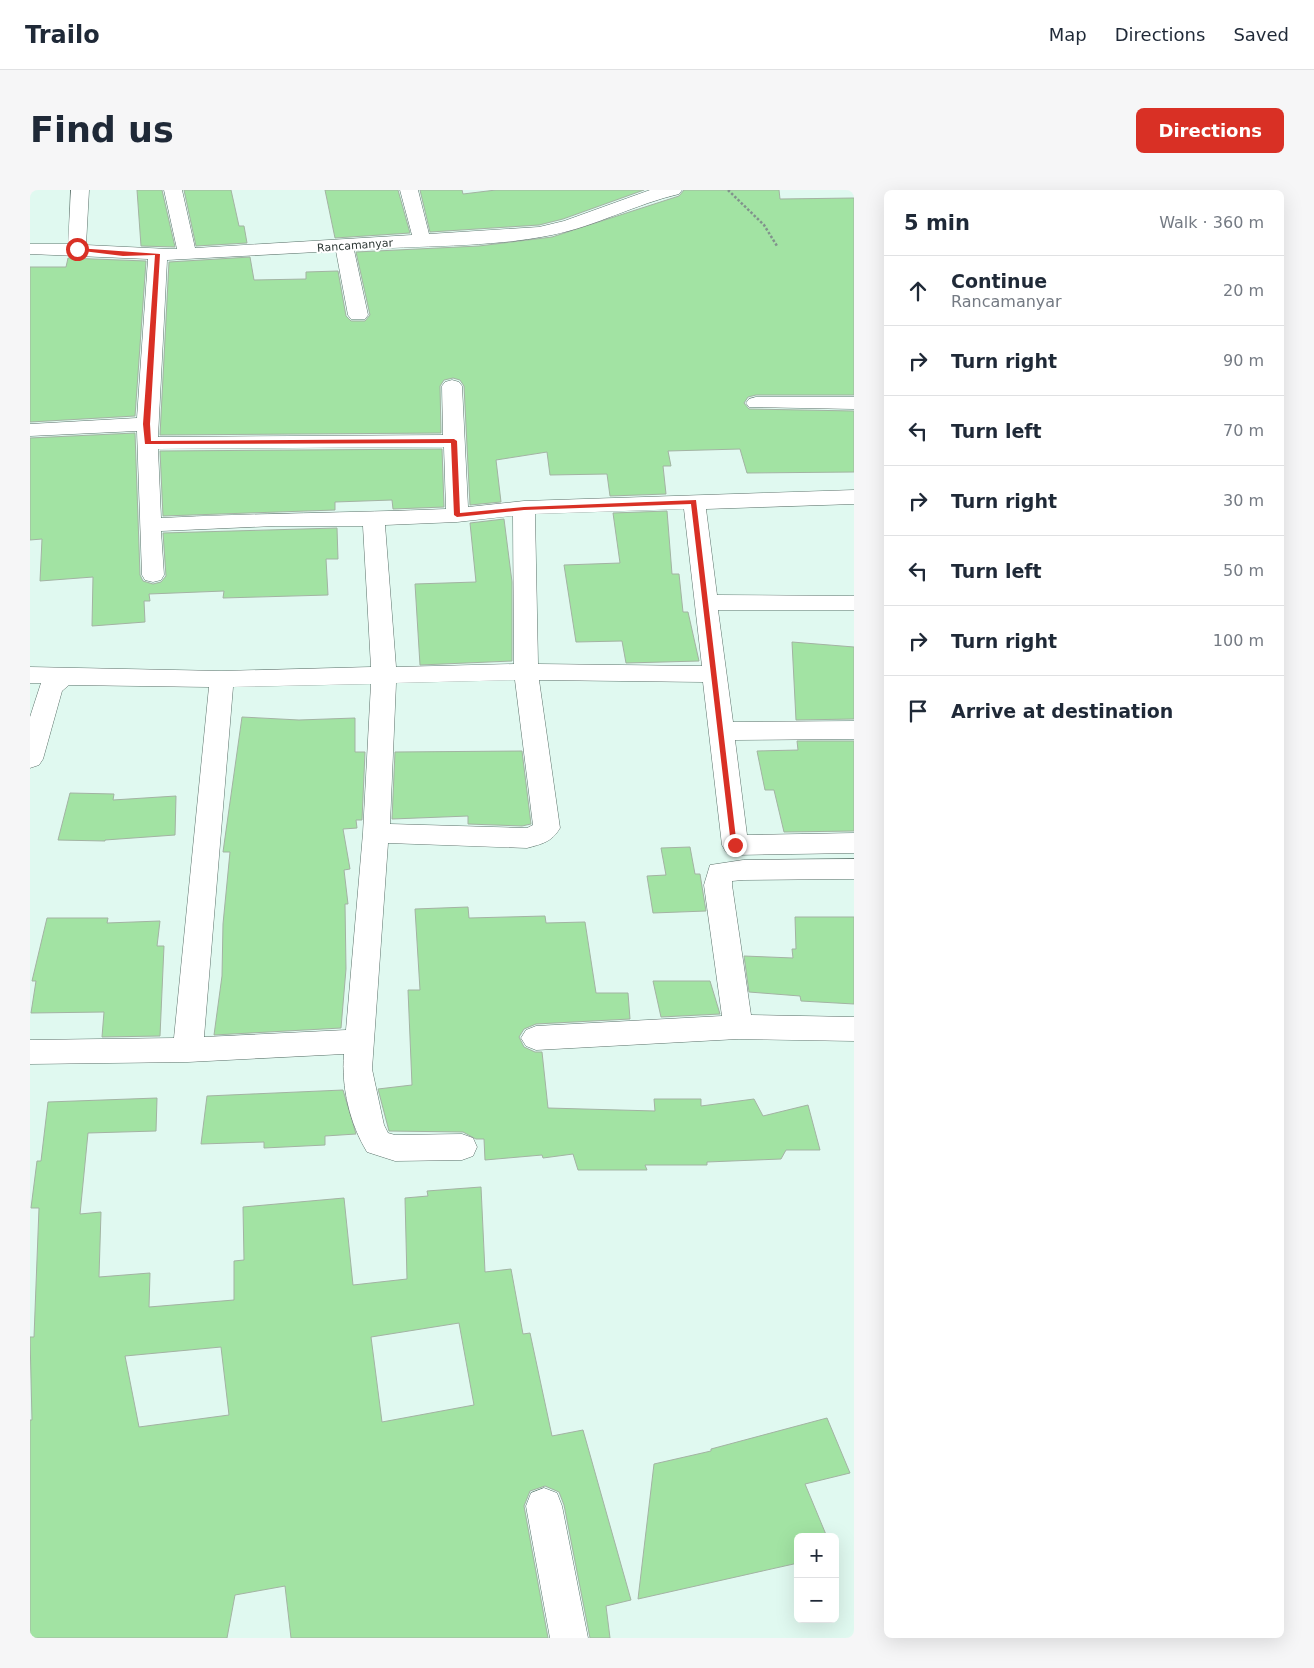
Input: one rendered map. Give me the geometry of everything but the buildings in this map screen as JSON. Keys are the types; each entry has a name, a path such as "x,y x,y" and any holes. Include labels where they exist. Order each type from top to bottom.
{"street":[{"path":"77,249 80,190"},
{"path":"173,190 187,254"},
{"path":"409,190 422,240"},
{"name":"Rancamanyar","path":"30,249 77,249 123,254 187,254 344,246 511,234 554,229 622,203 673,190"},
{"path":"344,246 358,315"},
{"path":"153,575 147,434 158,254"},
{"path":"452,386 457,515"},
{"path":"756,402 854,404"},
{"path":"30,430 454,441"},
{"path":"150,525 275,519 374,519 457,515 524,508 854,497"},
{"path":"694,502 735,845 854,843"},
{"path":"376,833 527,838 539,835 547,828 526,672 524,508"},
{"path":"374,519 384,675 376,833 357,1069 369,1128 378,1143 395,1148 462,1147"},
{"path":"705,602 854,602"},
{"path":"30,675 222,679 526,672 714,674"},
{"path":"30,759 51,687 69,676"},
{"path":"188,1050 222,679"},
{"path":"720,731 854,730"},
{"path":"738,1026 718,886 720,872 854,869"},
{"path":"536,1038 738,1026 854,1029"},
{"path":"30,1052 188,1050 359,1041"},
{"path":"544,1506 569,1638"}],"path":[{"path":"728,190 764,225 777,246"}],"route":[{"path":"77,249 123,254 158,254 146,424 148,443 454,441 457,515 524,508 694,502 735,845"}]}
